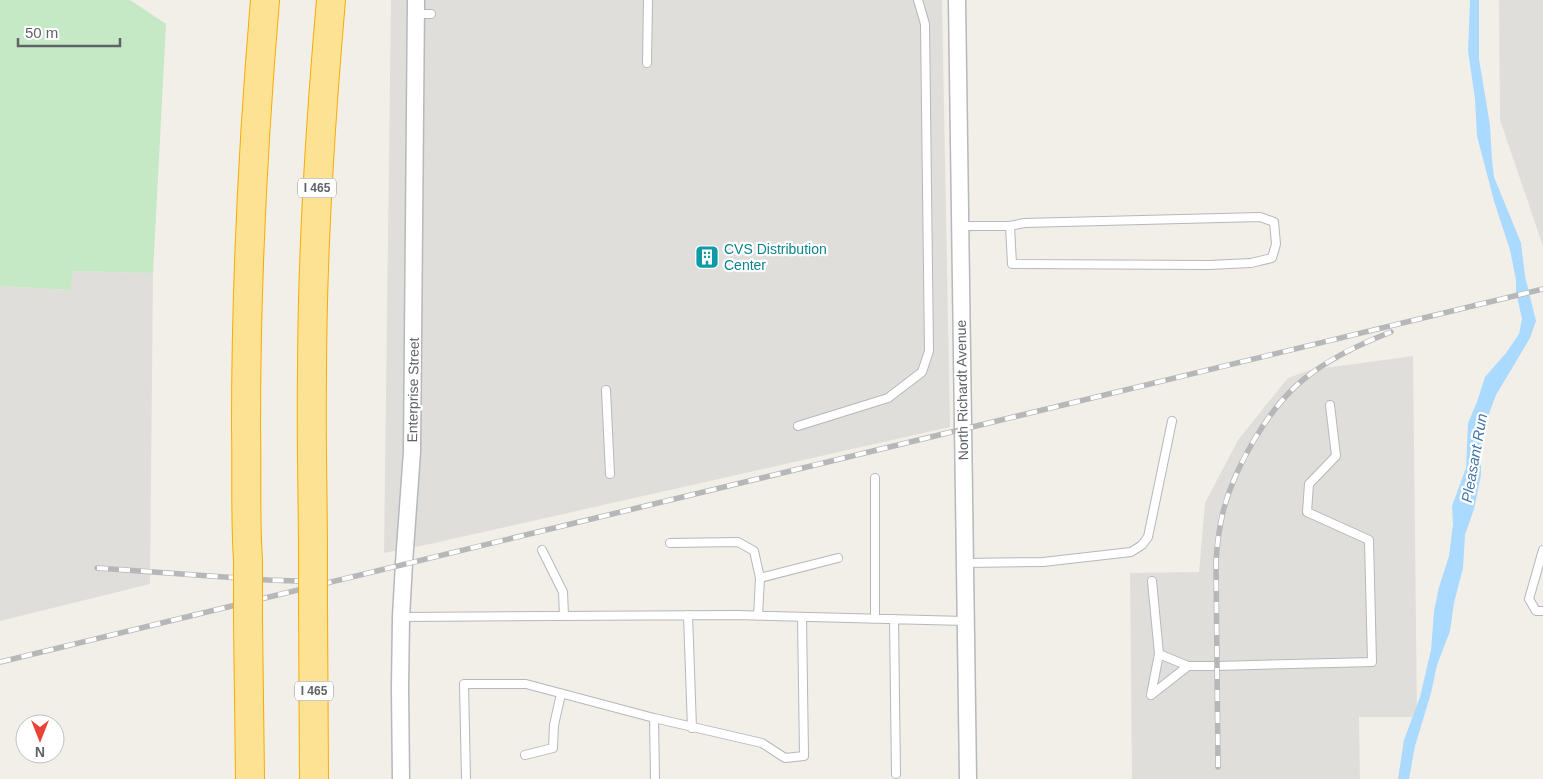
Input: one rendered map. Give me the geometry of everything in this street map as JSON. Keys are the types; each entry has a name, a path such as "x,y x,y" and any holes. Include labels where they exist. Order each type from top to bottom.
{"highway":[{"path":"250,779 246,377 249,232 265,0"},
{"name":"I 465","path":"314,779 312,377 314,258 321,118 331,0"}],"street":[{"name":"North Richardt Avenue","path":"957,0 968,779"},
{"name":"Enterprise Street","path":"401,779 400,688 404,564 412,452 421,9"}],"lane":[{"path":"648,0 648,63"},
{"path":"798,426 888,398 922,372 929,351 925,24 918,0"},
{"path":"960,226 1260,217 1274,222 1276,244 1272,258 1251,263 1210,265 1012,264 1010,226"},
{"path":"606,390 610,474"},
{"path":"1159,654 1188,666 1372,662 1370,540 1307,512 1309,484 1336,456 1330,405"},
{"path":"964,563 1043,562 1131,552 1142,545 1148,536 1172,421"},
{"path":"875,478 875,619"},
{"path":"670,543 738,542 754,551 760,578 758,616"},
{"path":"542,550 563,592 564,616"},
{"path":"1543,550 1529,599 1536,611 1543,611"},
{"path":"760,578 838,558"},
{"path":"1152,580 1159,654 1151,695 1188,666"},
{"path":"402,617 688,615 965,621"},
{"path":"688,615 692,728"},
{"path":"466,779 464,684 526,684 692,728 762,743 786,758 804,756 802,617"},
{"path":"894,619 896,774"},
{"path":"525,755 553,748 554,725 561,694"},
{"path":"654,718 655,779"}],"shaded area":[{"path":"391,0 942,0 950,427 384,553"},
{"path":"1499,0 1543,0 1543,246 1500,120"},
{"path":"72,271 153,273 150,584 0,621 0,286 69,290"},
{"path":"1413,356 1417,717 1359,717 1360,779 1132,779 1130,573 1199,572 1205,503 1238,440 1288,378 1310,370"}],"green space":[{"path":"0,0 130,0 166,24 153,273 73,271 70,290 0,286"}],"water":[{"name":"Pleasant Run","path":"1470,0 1479,0 1479,59 1490,125 1494,177 1521,243 1525,276 1536,321 1530,338 1496,395 1484,427 1481,475 1474,509 1465,535 1463,568 1454,603 1450,631 1437,665 1431,693 1415,746 1409,779 1398,779 1404,740 1420,697 1431,650 1434,611 1449,556 1453,524 1452,506 1466,468 1468,423 1485,377 1506,353 1519,334 1522,319 1510,250 1494,201 1477,136 1475,99 1468,51"}],"railway":[{"path":"0,662 1543,289"},
{"path":"1218,767 1216,562 1223,512 1235,477 1265,422 1291,391 1314,371 1335,358 1391,332"},
{"path":"97,568 268,580 296,581 323,579"}],"place":[{"name":"CVS Distribution Center","path":"707,257"}]}
